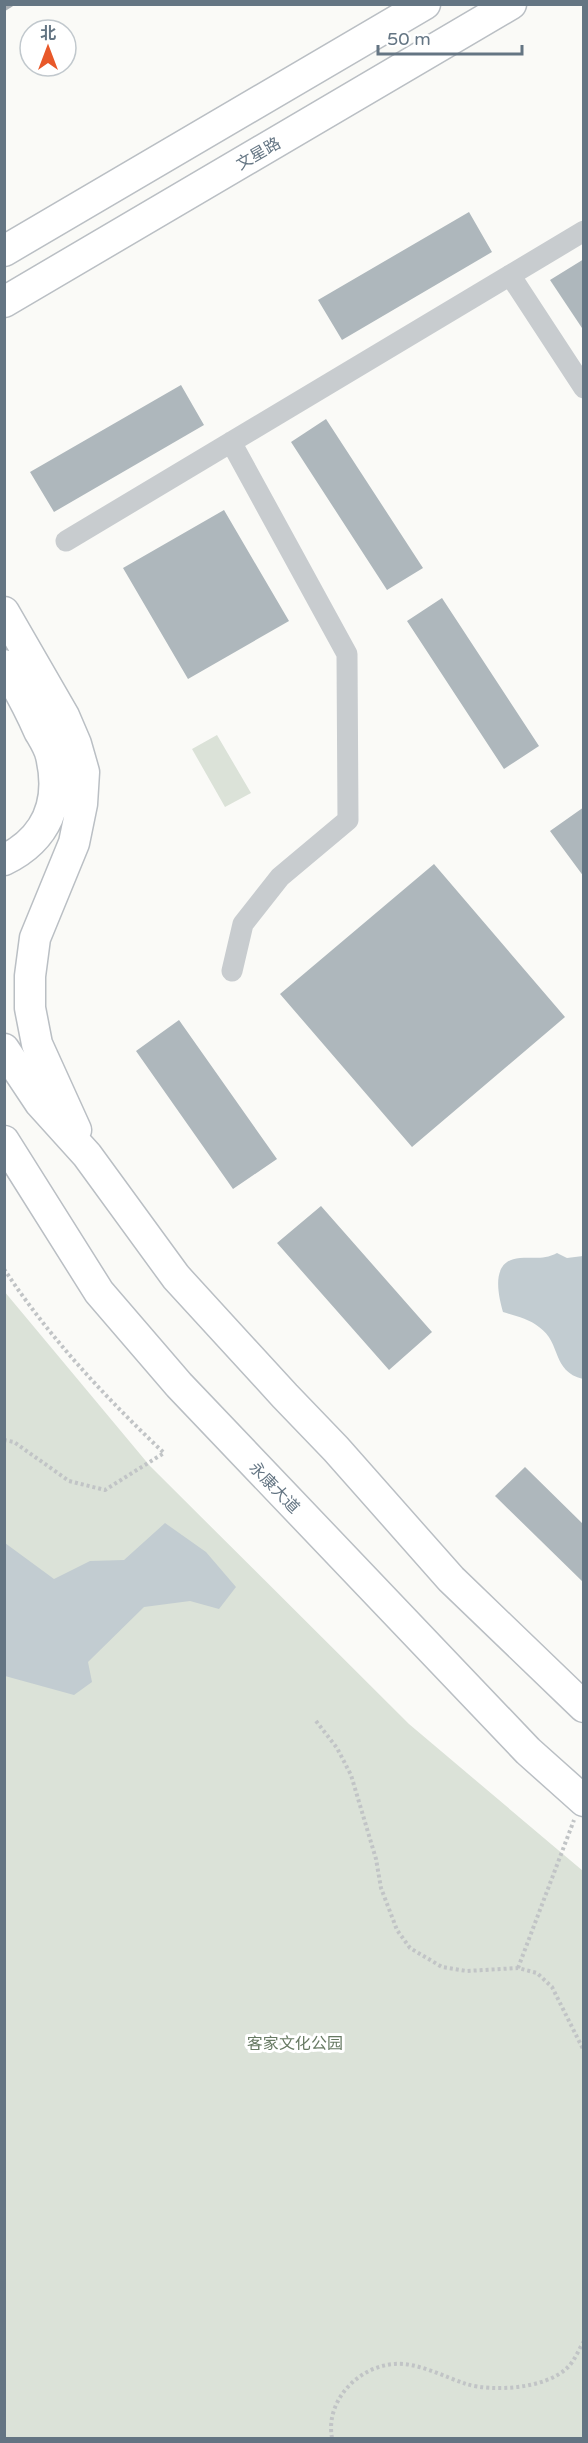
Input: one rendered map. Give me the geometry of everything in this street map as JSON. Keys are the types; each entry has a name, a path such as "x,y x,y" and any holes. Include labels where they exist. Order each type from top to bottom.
{"street":[{"path":"4,251 425,4"},
{"name":"文星路","path":"4,302 511,4"},
{"path":"66,541 584,231"},
{"path":"510,275 584,388"},
{"path":"231,442 347,654 348,809 348,820 280,877 243,924 232,971"},
{"path":"4,612 64,716 76,744 84,772 82,804 74,843 35,938 30,976 30,1008 37,1044 87,1155"},
{"path":"4,665 24,698 51,755 55,799 47,821 36,837 21,852 4,860"},
{"path":"4,1049 40,1103 87,1155 184,1285 336,1449 451,1579 584,1707"},
{"name":"永康大道","path":"4,1141 99,1292 178,1385 528,1751 582,1801"}],"path":[{"path":"4,1269 105,1397 164,1453 105,1490 69,1481 14,1442 4,1440"},
{"path":"316,1721 337,1748 351,1775 376,1859 381,1888 397,1930 410,1948 442,1967 467,1971 518,1968 537,1973 552,1987 584,2051"},
{"path":"518,1968 582,1801"},
{"path":"332,2439 336,2400 350,2384 367,2371 395,2364 425,2370 468,2385 528,2387 545,2381 567,2368 584,2341"}],"green space":[{"path":"217,735 251,793 225,807 192,749"},
{"name":"客家文化公园","path":"4,1291 150,1466 409,1724 583,1871 583,2438 5,2438"}],"shaded area":[{"path":"557,1253 567,1258 583,1256 583,1379 566,1370 551,1341 539,1327 503,1312 499,1296 500,1271 510,1260 543,1257"},
{"path":"165,1523 206,1552 236,1587 219,1609 190,1601 144,1607 88,1662 92,1682 74,1695 5,1676 5,1543 54,1579 90,1561 124,1560"}],"building":[{"path":"469,212 492,252 342,340 318,300"},
{"path":"584,259 584,331 550,280"},
{"path":"181,385 204,425 54,512 30,472"},
{"path":"326,419 423,568 387,590 291,442"},
{"path":"224,510 289,621 188,679 123,568"},
{"path":"442,598 539,746 504,769 407,621"},
{"path":"584,807 584,877 550,831"},
{"path":"434,864 565,1017 412,1147 280,994"},
{"path":"179,1020 277,1159 233,1189 136,1051"},
{"path":"321,1206 432,1332 389,1370 277,1243"},
{"path":"525,1467 584,1525 584,1583 495,1496"}],"railway":[{"path":"4,9 12,4"}]}
